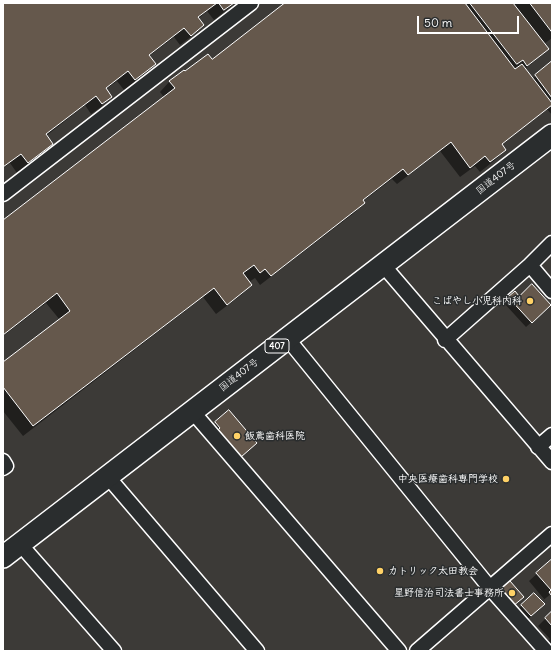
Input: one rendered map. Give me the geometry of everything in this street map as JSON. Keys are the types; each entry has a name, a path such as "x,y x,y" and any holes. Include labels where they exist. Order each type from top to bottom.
{"highway":[{"name":"国道407号","path":"3,557 552,135"}],"street":[{"path":"3,194 251,3"},
{"path":"445,340 530,265 552,243"},
{"path":"530,265 552,291"},
{"path":"383,266 445,340 552,462"},
{"path":"287,338 490,588 546,651"},
{"path":"192,412 399,651"},
{"path":"538,447 552,435"},
{"path":"3,461 6,466 3,468"},
{"path":"108,477 257,651"},
{"path":"417,651 552,534"},
{"path":"20,544 114,651"}],"building":[{"path":"3,3 217,3 198,17 204,25 191,36 184,28 149,55 156,64 135,80 128,71 106,88 112,97 102,104 96,96 46,134 53,144 28,163 21,154 3,167"},
{"path":"219,3 234,3 224,10"},
{"path":"285,3 465,3 515,69 522,64 552,105 502,144 506,150 490,162 485,156 470,168 451,142 408,175 403,169 363,200 365,203 271,276 265,269 260,273 254,265 243,273 252,285 227,305 214,288 33,426 3,387 3,362 70,311 57,293 3,335 3,220 175,88 169,81 208,54 212,59"},
{"path":"470,3 513,3 549,49 527,66 523,60 517,64"},
{"path":"530,3 552,3 552,32"},
{"path":"552,61 552,98 535,75"},
{"name":"こばやし小児科内科","path":"532,284 551,305 532,323 508,297 515,291 519,296"},
{"name":"飯鳶歯科医院","path":"229,410 257,443 241,457 218,430 220,428 215,422"},
{"path":"552,559 551,595 549,592 551,590 536,573"},
{"name":"星野信治司法書士事務所","path":"510,581 524,597 513,606 499,589"},
{"path":"534,593 545,604 531,616 521,605"},
{"path":"552,611 552,626 545,618"}],"place":[{"name":"こばやし小児科内科","path":"530,301"},
{"name":"飯鳶歯科医院","path":"237,436"},
{"name":"中央医療歯科専門学校","path":"506,479"},
{"name":"カトリック太田教会","path":"380,571"},
{"name":"星野信治司法書士事務所","path":"512,593"}]}
